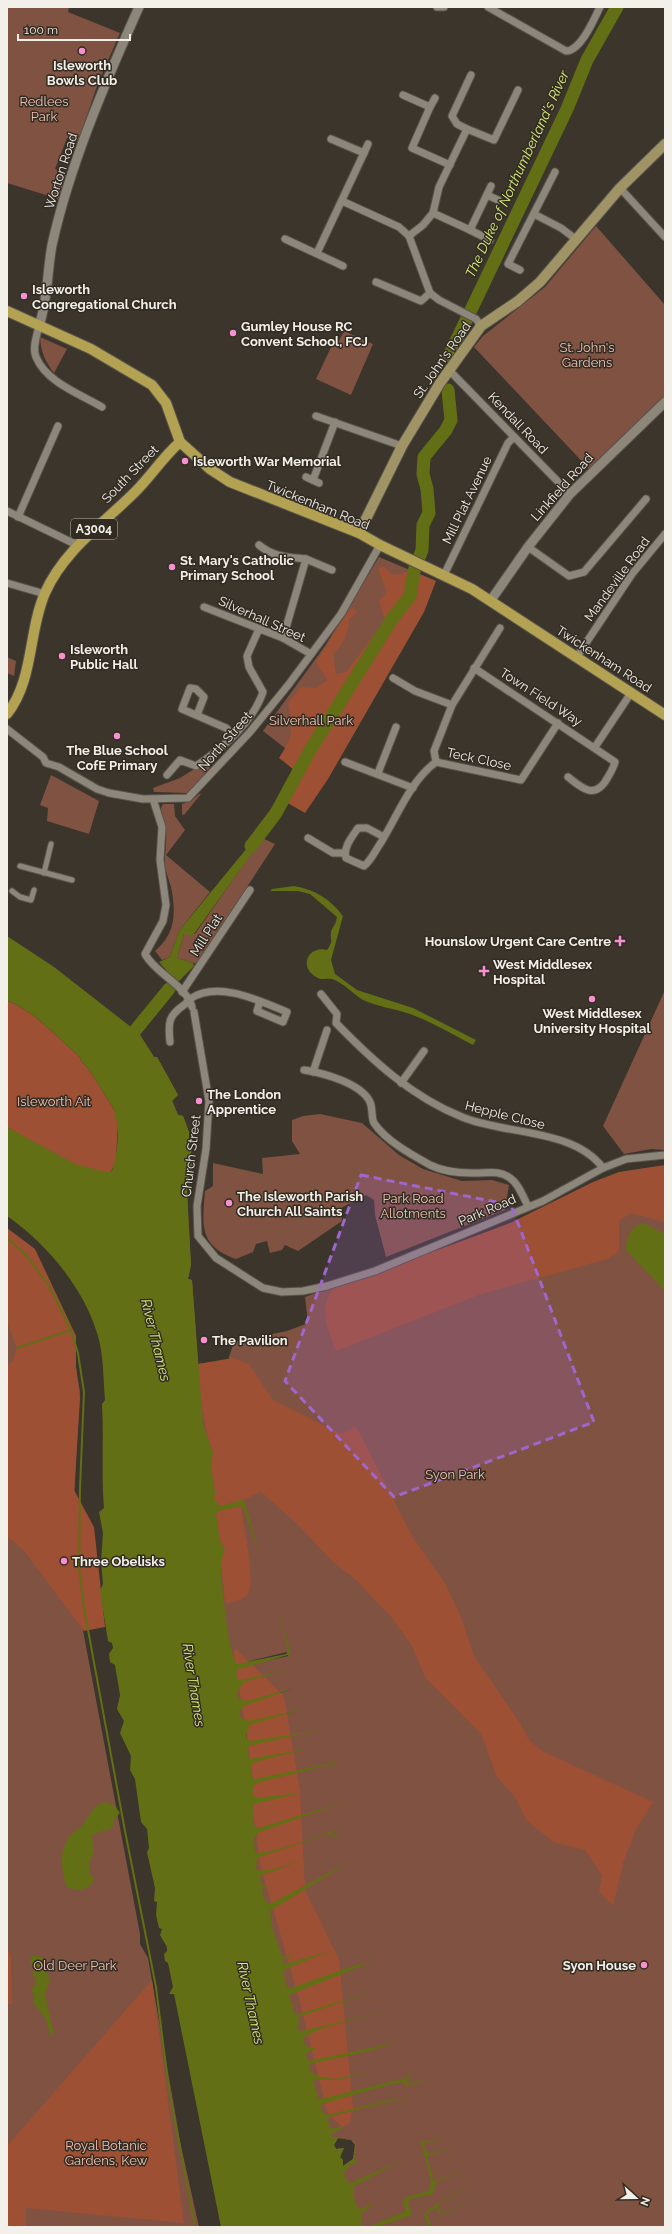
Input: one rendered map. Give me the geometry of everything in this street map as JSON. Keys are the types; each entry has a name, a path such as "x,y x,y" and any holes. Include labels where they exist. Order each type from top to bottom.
{"main road":[{"name":"St. John's Road","path":"359,533 402,446 448,369 479,322 518,301 537,285 620,188 665,144"},
{"name":"Twickenham Road","path":"7,311 90,349 152,385 166,403 180,442 210,469 232,484 359,533 491,600 576,658 665,715"},
{"name":"South Street","path":"7,714 23,686 39,609 52,580 77,545 134,493 180,442"}],"street":[{"name":"Worton Road","path":"39,326 46,305 52,246 67,190 105,82 138,7"},
{"path":"437,7 444,7"},
{"path":"488,7 570,51 578,46 600,7"},
{"path":"471,75 452,116 457,124 502,144"},
{"path":"494,140 518,90"},
{"path":"403,95 430,107"},
{"path":"435,98 412,148 450,165"},
{"path":"409,236 423,225 434,213 439,187 467,129"},
{"path":"331,139 364,153"},
{"path":"317,253 368,144"},
{"path":"520,270 508,264 555,172"},
{"path":"470,230 491,186"},
{"path":"620,188 665,236"},
{"path":"487,195 498,200"},
{"path":"342,201 398,227 409,236 430,293 479,322"},
{"path":"434,213 490,240"},
{"path":"534,214 561,228 577,240"},
{"path":"285,239 343,266"},
{"path":"376,282 421,302 430,293"},
{"path":"39,326 34,349 36,357 50,376 102,407"},
{"name":"Kendall Road","path":"448,369 570,494"},
{"name":"Linkfield Road","path":"491,600 528,547 570,494 665,402"},
{"path":"316,416 402,446"},
{"path":"313,480 335,422"},
{"path":"18,517 58,426"},
{"name":"Mill Plat Avenue","path":"444,575 508,443 514,437"},
{"path":"528,547 569,576 575,576 584,572 646,499"},
{"path":"7,511 77,545"},
{"name":"Mandeville Road","path":"576,658 632,574 665,534"},
{"path":"259,545 267,552 277,556 306,559 332,570"},
{"name":"North Street","path":"7,729 43,757 46,763 58,767 98,789 127,797 183,799 193,794 250,732 311,654 341,614 380,545"},
{"path":"283,638 306,559"},
{"path":"7,583 45,594"},
{"name":"Silverhall Street","path":"204,606 283,638 311,654"},
{"path":"384,837 367,828 358,828 346,846 346,858 364,866 368,863 384,837 413,788 425,770 436,762 434,751 452,705 500,628"},
{"path":"167,775 180,760 196,766 214,755 258,707 263,692 248,667 247,656 259,629"},
{"name":"Town Field Way","path":"474,668 595,747 615,762 613,769 599,790 594,792 586,789 568,777"},
{"path":"393,678 415,691 452,705"},
{"path":"595,747 631,692"},
{"path":"196,715 226,728 233,735"},
{"name":"Teck Close","path":"436,762 521,780 558,723"},
{"path":"378,773 396,727"},
{"path":"345,762 378,773 413,788"},
{"path":"153,799 162,827 160,860 166,905 163,921 147,948 146,956 190,999"},
{"path":"308,838 333,853 345,853"},
{"path":"44,872 51,844"},
{"path":"20,866 72,880"},
{"path":"12,891 20,897 31,900 34,890"},
{"name":"Mill Plat","path":"180,990 250,890"},
{"path":"170,1042 168,1025 174,1011 186,1004 190,999 203,994 227,991 260,1001"},
{"name":"Hepple Close","path":"322,994 337,1014 336,1023 369,1057 401,1083 436,1104 464,1118 574,1144 596,1158 603,1168"},
{"name":"Church Street","path":"190,999 209,1101 206,1149 197,1206 198,1236 210,1252 228,1266"},
{"path":"313,1072 327,1030"},
{"path":"401,1083 424,1051"},
{"path":"304,1070 336,1078 362,1091 370,1103 374,1122 382,1132 406,1151 432,1166 445,1170 472,1173 498,1172 511,1178 528,1206"},
{"name":"Park Road","path":"228,1266 263,1288 282,1292 303,1291 327,1286 375,1271 554,1195 603,1168 626,1159 665,1155"}],"highlighted area":[{"path":"361,1175 511,1205 594,1422 394,1497 285,1381"}],"green space":[{"name":"Redlees Park","path":"7,7 69,7 68,12 120,33 98,83 78,142 67,138 55,169 67,174 59,199 7,183"},
{"name":"St. John's Gardens","path":"596,226 665,305 665,402 592,472 474,347 483,336 545,287"},
{"path":"344,331 373,344 351,395 316,379 333,343 337,345"},
{"path":"40,337 67,349 54,373 44,356 41,348"},
{"name":"Silverhall Park","path":"379,557 436,581 317,773 263,731 325,646"},
{"name":"Silverhall Park","path":"383,566 393,575 402,574 410,570 436,581 424,612 328,779 305,813 286,802 264,837 258,830 274,809 277,799 293,769 279,758 290,738 291,732 291,720 288,703 301,687 316,688 327,680 316,662 349,610 354,608 357,613 349,619 348,630 345,638 333,654 336,674 346,672 385,621 379,600 385,595 386,589 378,569"},
{"path":"7,657 16,661 14,676 7,673"},
{"path":"204,763 211,766 198,784 187,793 154,792 153,788 180,778"},
{"path":"51,775 99,801 89,834 47,821 48,808 40,805"},
{"path":"201,794 184,815 182,814 182,804 191,801"},
{"path":"163,804 174,804 175,816 185,830 166,855 210,892 179,931 170,957 162,960 155,951 162,944 171,930 174,914 171,887 165,866 166,828 161,815 161,808"},
{"path":"262,838 275,844 197,964 177,958 184,934 195,934"},
{"path":"665,990 665,1150 651,1149 624,1154 603,1126"},
{"name":"Isleworth Ait","path":"7,1001 16,1004 35,1017 80,1057 81,1061 88,1068 115,1111 118,1121 116,1161 111,1172 100,1172 86,1169 72,1163 7,1127"},
{"name":"Syon Park","path":"140,1035 154,1057 157,1057 178,1095 172,1100 178,1115 183,1116 189,1132 189,1146 192,1147 190,1159 194,1161 187,1183 191,1265 188,1279 192,1280 198,1364 228,1360 234,1342 287,1331 308,1323 305,1297 407,1260 665,1176 665,2227 326,2227 302,2171 129,1045","holes":["287,1652 288,1656 256,1663 236,1670 246,1662","292,1689 241,1708 247,1701","296,1711 272,1718 273,1738 248,1747 241,1718 249,1721","338,2138 351,2140 355,2145 353,2159 343,2166 343,2160 340,2157 344,2148 336,2149 334,2145"]},
{"name":"Park Road Allotments","path":"320,1114 362,1123 399,1155 423,1169 462,1181 492,1180 509,1185 505,1210 386,1257 375,1215 374,1200 366,1195 341,1208 342,1221 298,1251 285,1245 282,1250 270,1253 267,1241 256,1244 253,1252 236,1259 215,1248 209,1241 206,1233 203,1215 205,1191 213,1186 213,1163 263,1174 262,1158 300,1154 292,1141 292,1120 303,1116"},
{"path":"665,1165 665,1222 631,1213 619,1221 619,1252 607,1259 479,1295 336,1351 330,1336 325,1312 328,1296 333,1289 510,1223 593,1182 619,1172"},
{"path":"7,1228 35,1249 76,1336 76,1367 80,1398 74,1490 94,1527 105,1627 84,1631 25,1552 7,1536 7,1365 12,1362 17,1348 7,1322"},
{"name":"Old Deer Park","path":"7,1233 72,1344 80,1392 72,1536 79,1609 140,1934 140,1944 148,1958 181,2146 199,2227 7,2227"},
{"path":"233,1358 249,1364 273,1400 341,1434 356,1426 412,1536 445,1583 461,1617 474,1656 520,1723 529,1740 542,1751 653,1802 636,1829 624,1860 613,1906 599,1892 602,1875 585,1850 554,1842 527,1821 515,1797 497,1777 481,1734 425,1677 412,1646 393,1619 355,1579 333,1562 295,1522 261,1492 241,1501 220,1506 217,1505 214,1499 215,1493 211,1465 213,1453 207,1434 201,1402 198,1364"},
{"path":"241,1506 250,1564 251,1575 249,1592 242,1599 225,1603 221,1563 224,1547 220,1541 216,1514 220,1510"},
{"path":"235,1648 284,1696 300,1790 305,1890 339,1959 353,2109 328,2115 298,1995 260,1864 253,1810 252,1794 254,1785 234,1654"},
{"path":"7,1949 11,1956 12,2004 7,2004"},
{"name":"Royal Botanic Gardens, Kew","path":"152,1980 184,2223 26,2208 26,2227 7,2227 7,2146"},
{"path":"352,2111 350,2123 342,2127 331,2117"}],"water":[{"path":"260,832 263,835 257,846 194,934 191,936 184,934 177,958 193,963 194,966 177,983 159,962 170,957 179,931"},
{"path":"294,886 309,890 322,896 328,900 343,916 331,960 335,974 357,990 413,1008 476,1040 473,1045 418,1017 363,1000 336,981 330,979 320,979 312,974 308,969 307,964 310,954 320,949 327,950 331,942 331,932 337,917 310,894 298,891 270,891 272,889"},
{"name":"River Thames","path":"7,936 54,967 140,1035 154,1057 157,1057 178,1095 172,1101 178,1115 183,1116 189,1132 189,1146 192,1147 190,1159 194,1161 187,1183 191,1265 188,1279 192,1280 203,1424 213,1453 211,1465 215,1493 214,1499 220,1506 243,1500 245,1502 260,1556 243,1507 241,1506 218,1511 216,1514 220,1541 225,1550 221,1561 221,1573 231,1648 237,1664 286,1654 288,1651 278,1610 291,1654 236,1670 238,1679 241,1680 293,1669 244,1682 237,1692 239,1699 247,1701 297,1687 244,1706 240,1711 240,1717 249,1721 307,1708 249,1725 246,1734 247,1739 252,1741 319,1730 249,1746 247,1750 250,1759 310,1748 255,1762 251,1765 252,1777 255,1779 332,1763 331,1756 336,1773 332,1764 257,1783 254,1786 252,1793 256,1798 301,1793 254,1804 254,1826 259,1828 346,1801 258,1833 254,1838 255,1852 260,1853 283,1848 345,1826 330,1833 342,1840 327,1834 257,1858 256,1869 274,1869 309,1857 272,1872 262,1874 260,1879 262,1886 266,1886 266,1888 262,1889 263,1896 266,1902 270,1904 353,1860 270,1911 272,1927 282,1957 289,1956 293,1949 290,1957 282,1959 284,1964 363,1942 325,1953 288,1968 283,1971 287,1987 291,1988 350,1967 374,1961 289,1995 295,2015 382,1989 298,2017 299,2025 296,2028 301,2031 387,2011 322,2028 304,2037 305,2046 316,2048 305,2054 309,2061 398,2042 369,2051 310,2064 310,2071 320,2077 336,2079 371,2071 339,2080 319,2079 313,2081 318,2097 321,2099 409,2077 407,2069 411,2077 406,2080 408,2083 428,2079 406,2086 402,2082 392,2084 321,2104 322,2112 327,2115 389,2100 398,2099 408,2102 397,2100 335,2115 327,2119 331,2129 342,2126 343,2128 332,2134 332,2137 338,2138 334,2145 336,2149 344,2148 340,2157 343,2160 343,2166 353,2159 355,2145 351,2140 356,2146 354,2157 358,2164 352,2163 344,2172 345,2178 350,2183 405,2159 354,2186 354,2199 358,2209 375,2204 361,2213 362,2227 221,2227 174,1994 169,1994 173,1987 168,1963 165,1961 164,1954 167,1951 167,1947 160,1935 162,1929 159,1928 156,1915 157,1902 154,1901 155,1888 147,1852 149,1848 147,1829 141,1822 135,1779 130,1770 131,1756 120,1733 124,1721 117,1709 120,1695 115,1665 110,1662 109,1654 113,1648 112,1643 108,1641 100,1591 103,1584 101,1562 103,1533 99,1512 104,1508 102,1404 105,1400 102,1358 99,1341 91,1316 73,1283 36,1239 7,1216 7,1127 75,1164 111,1172 115,1161 118,1134 114,1115 115,1111 88,1068 81,1061 80,1057 45,1025 16,1004 7,1001"},
{"path":"643,1223 665,1234 665,1291 626,1250 630,1233 635,1227"},
{"path":"106,1802 115,1806 120,1813 115,1818 112,1828 92,1835 94,1851 89,1863 90,1875 94,1876 93,1881 87,1888 75,1890 66,1886 63,1873 62,1854 66,1842 72,1834 83,1825 95,1807"},
{"path":"38,1955 44,1959 47,1975 50,1978 45,1995 54,2034 50,2035 46,2019 33,2003 34,1994 31,1990 35,1985 36,1978 32,1974 34,1970 30,1962 32,1956"},
{"path":"445,2137 424,2144 427,2154 457,2147 427,2156 431,2172 434,2173 463,2161 432,2174 433,2181 465,2170 436,2182 433,2194 410,2199 408,2202 412,2214 409,2216 377,2227 367,2227 405,2212 403,2202 406,2197 429,2191 431,2181 420,2138 423,2142"},
{"path":"477,2181 438,2205 441,2214 484,2195 442,2215 439,2214 437,2208 428,2212 427,2215 432,2227 429,2227 424,2216 427,2210"}],"waterway":[{"name":"The Duke of Northumberland's River","path":"449,356 567,109 587,60 617,7"},
{"name":"The Duke of Northumberland's River","path":"251,846 276,813 309,752 392,619 410,596 414,571 422,550 423,525 429,513 427,489 423,474 424,457 446,430 451,420 448,390"},
{"name":"The Duke of Northumberland's River","path":"125,1043 169,989"},
{"path":"7,1238 26,1255 49,1286 71,1330 78,1353 84,1392 80,1488 79,1567 84,1608 125,1831 156,1987 169,2090 195,2227"},
{"path":"17,1348 71,1330"}],"place":[{"name":"Isleworth Bowls Club","path":"82,51"},
{"name":"Isleworth Congregational Church","path":"24,296"},
{"name":"Gumley House RC Convent School, FCJ","path":"233,333"},
{"name":"Isleworth War Memorial","path":"185,461"},
{"name":"St. Mary's Catholic Primary School","path":"172,567"},
{"name":"Isleworth Public Hall","path":"62,656"},
{"name":"The Blue School CofE Primary","path":"117,736"},
{"name":"Hounslow Urgent Care Centre","path":"620,941"},
{"name":"West Middlesex Hospital","path":"484,971"},
{"name":"West Middlesex University Hospital","path":"592,999"},
{"name":"The London Apprentice","path":"199,1101"},
{"name":"The Isleworth Parish Church All Saints","path":"229,1203"},
{"name":"The Pavilion","path":"204,1340"},
{"name":"Three Obelisks","path":"64,1561"},
{"name":"Syon House","path":"644,1965"}]}
